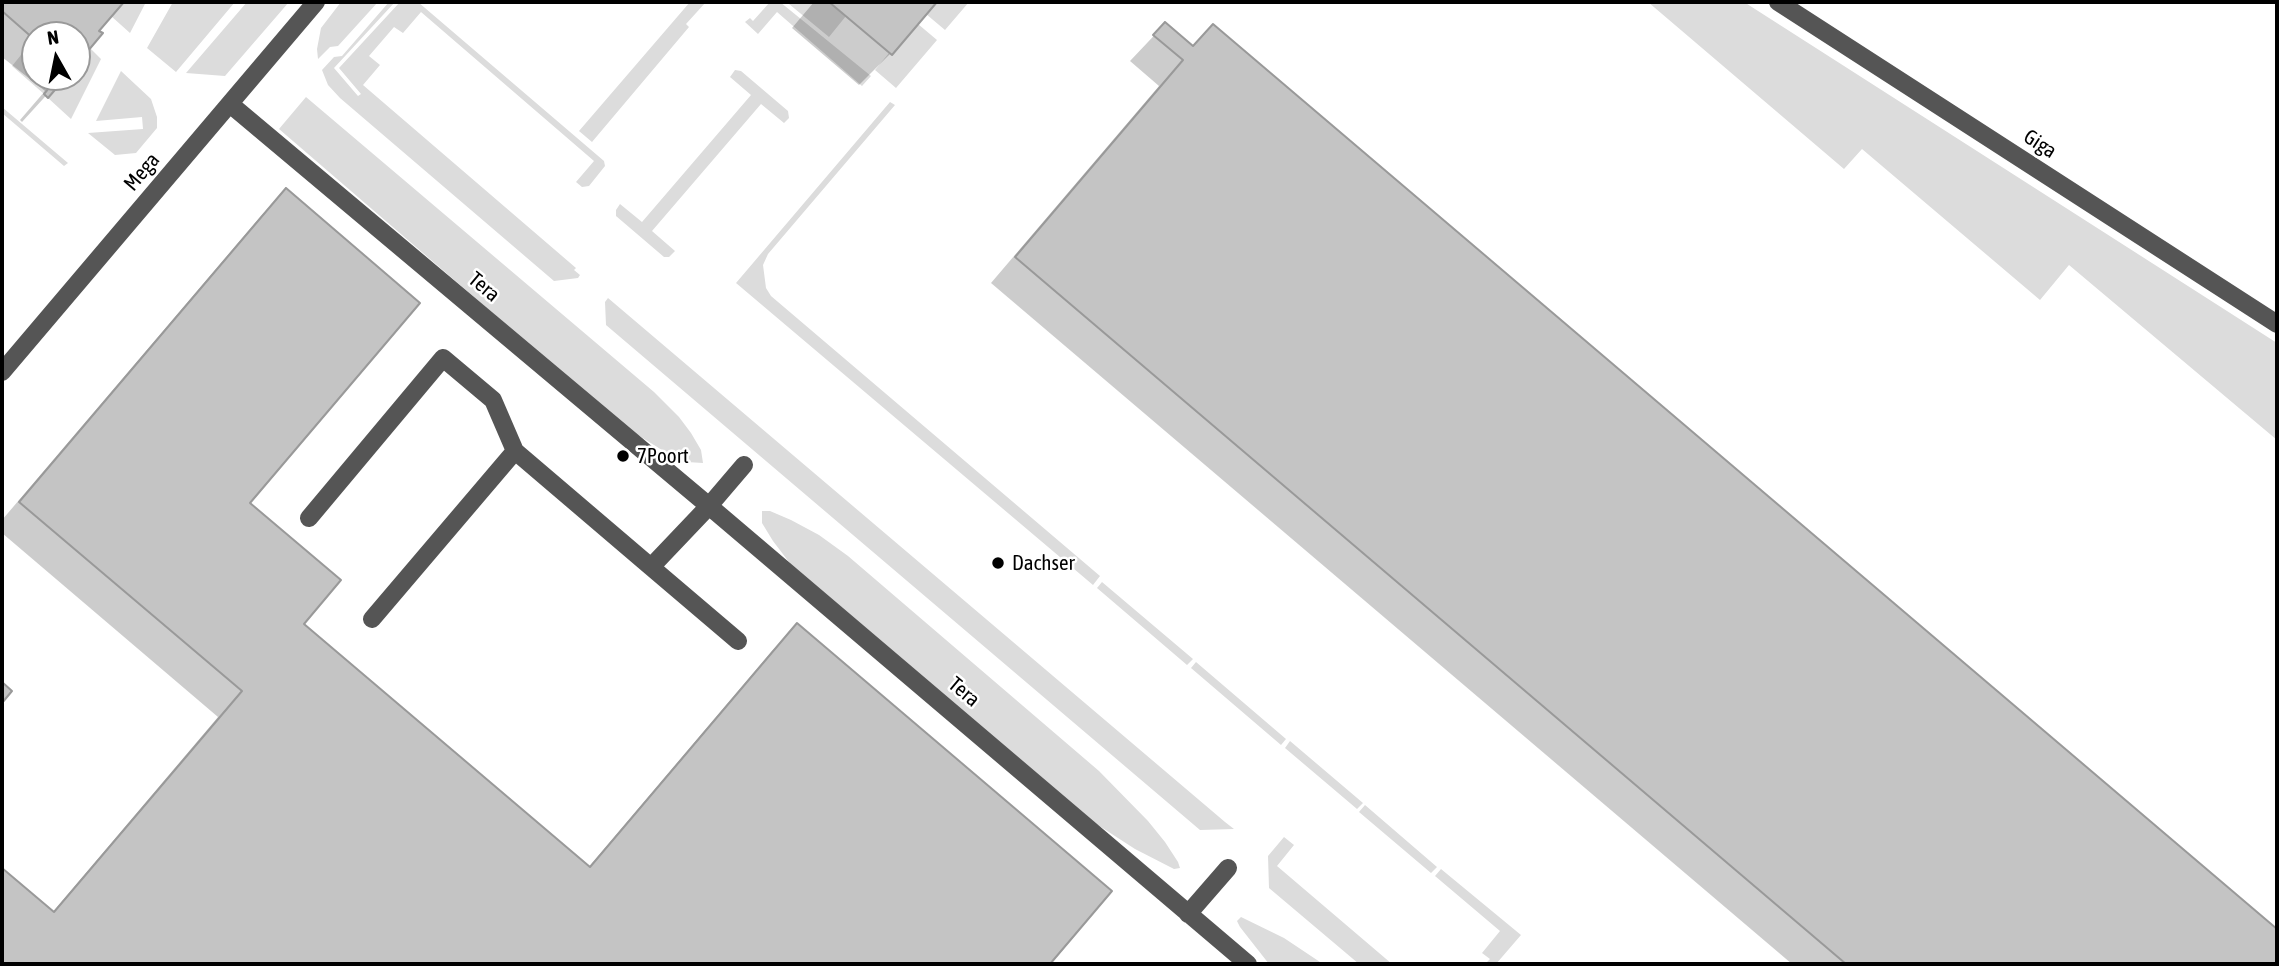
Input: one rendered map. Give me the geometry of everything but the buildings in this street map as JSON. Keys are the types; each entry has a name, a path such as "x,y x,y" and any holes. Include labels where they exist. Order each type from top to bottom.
{"street":[{"name":"Mega","path":"2,372 316,2"},
{"name":"Giga","path":"1777,2 2277,324"},
{"name":"Tera","path":"230,104 1248,964"},
{"path":"309,518 443,358 493,400 515,451 738,641"},
{"path":"372,619 515,451"},
{"path":"650,567 744,465"},
{"path":"1188,914 1228,868"}],"shaded area":[{"path":"124,2 146,2 130,33 111,16"},
{"path":"173,2 235,2 176,72 147,48"},
{"path":"247,2 289,2 225,76 186,73"},
{"path":"341,2 378,2 338,46 330,47 318,59 321,28"},
{"path":"389,2 395,2 334,68 358,96 361,94 339,68 400,2 418,2 604,161 605,166 589,186 582,187 576,182 594,161 421,12 403,33 394,27 369,56 380,65 363,85 576,268 574,270 580,275 578,278 554,281 328,85 322,70 334,57 342,56"},
{"path":"690,2 706,2 686,24 689,27 592,142 579,131"},
{"path":"770,2 780,2 871,76 862,86 777,12 758,34 745,22 750,18 753,21"},
{"path":"828,2 846,16 829,37 789,4"},
{"path":"937,2 969,2 945,30 926,14"},
{"path":"1648,2 1744,2 2277,343 2277,440 2069,265 2040,300 1862,149 1844,169"},
{"path":"918,24 937,40 896,88 875,70 889,53 892,55"},
{"path":"91,49 101,59 91,79"},
{"path":"21,55 21,74 12,66"},
{"path":"735,70 741,71 788,111 789,118 784,123 761,104 652,231 675,251 669,257 664,257 616,216 616,210 620,204 642,222 751,95 730,77"},
{"path":"121,71 151,99 157,117 157,128 136,153 115,155 88,133 143,129 142,117 96,121"},
{"path":"54,91 85,91 71,119 48,98"},
{"path":"306,97 654,392 691,433 701,450 703,463 687,462 670,455 625,427 279,129"},
{"path":"890,102 895,105 768,254 763,265 766,288 771,296 1100,576 1093,585 736,283"},
{"path":"2,107 68,163 64,166 2,113"},
{"path":"608,298 1234,829 1200,830 606,325 605,302"},
{"path":"762,511 770,511 791,520 819,535 848,556 1099,771 1148,821 1165,842 1180,868 1174,869 1135,849 1084,816 792,566 762,523"},
{"path":"1102,582 1193,659 1187,665 1097,588"},
{"path":"1196,662 1286,739 1281,745 1191,668"},
{"path":"1290,741 1363,803 1357,809 1285,748"},
{"path":"1365,805 1437,867 1431,873 1359,812"},
{"path":"1284,837 1294,845 1277,866 1392,964 1359,964 1269,888 1268,856"},
{"path":"1441,869 1521,935 1496,964 1485,964 1490,959 1482,953 1500,931 1435,876"},
{"path":"1241,917 1284,938 1323,964 1269,964 1240,927 1237,921"}],"place":[{"name":"7Poort","path":"623,456"},
{"name":"Dachser","path":"998,563"}]}
